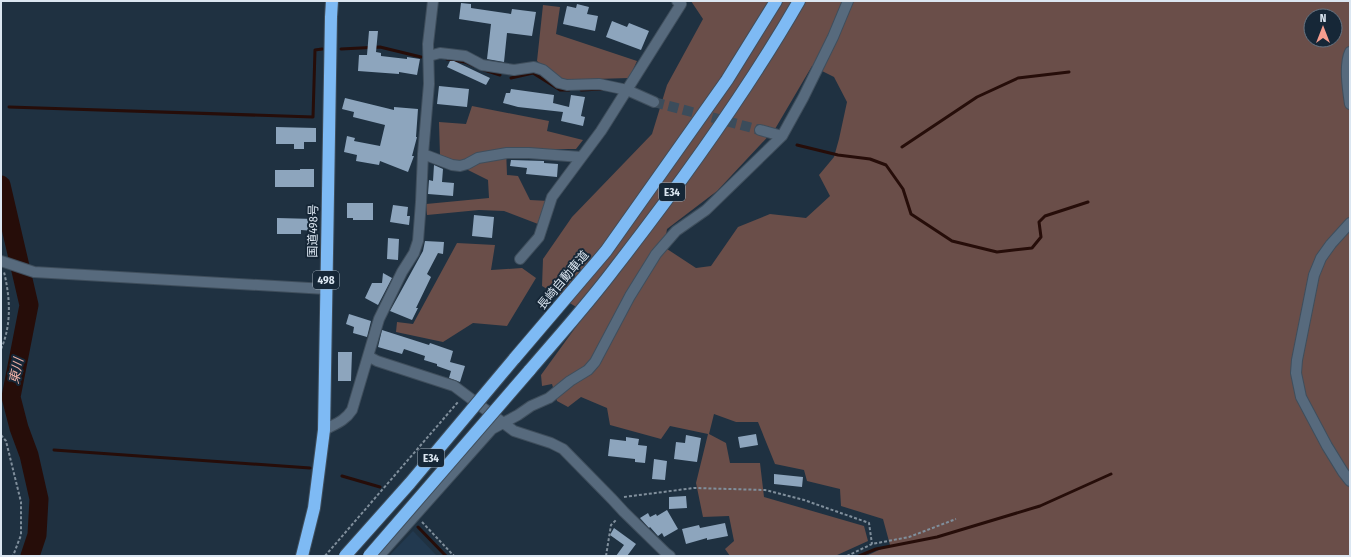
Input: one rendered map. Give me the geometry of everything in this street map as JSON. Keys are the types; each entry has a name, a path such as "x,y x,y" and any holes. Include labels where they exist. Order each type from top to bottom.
{"highway":[{"name":"国道498号","path":"302,556 314,508 324,430 332,1"},
{"name":"長崎自動車道","path":"345,556 410,483 610,245 727,80 776,1"},
{"name":"E34","path":"369,556 529,371 614,269 744,91 799,1"}],"street":[{"path":"324,430 342,421 352,410 379,320 416,247 422,202 422,154 429,84 428,56 430,18 433,1"},
{"path":"520,259 539,237 552,197 601,131 681,4 677,1"},
{"path":"379,556 492,429 531,406 549,398 570,381 588,370 595,362 630,296 656,254 676,231 706,210 782,136 803,98 848,1"},
{"path":"1350,52 1348,57 1350,104"},
{"path":"428,56 440,53 465,56 482,65 514,70 534,67 543,70 558,83 567,85 599,84 627,90 654,102"},
{"path":"760,130 782,136"},
{"path":"422,154 452,165 460,166 468,164 478,158 507,153 581,157"},
{"path":"1350,223 1331,244 1321,258 1314,275 1297,360 1296,373 1301,397 1327,446 1343,472 1350,480"},
{"path":"2,261 34,272 326,290"},
{"path":"368,356 377,362 454,386 514,431 563,448 624,512 670,556"}],"path":[{"path":"1,349 5,339 8,322 8,290 2,261"},
{"path":"325,556 465,394"},
{"path":"1,434 6,441 21,502 21,535 14,556"},
{"path":"612,499 694,488 765,490 804,500 868,523 872,544"},
{"path":"606,556 610,525 624,512"},
{"path":"416,515 454,556"},
{"path":"847,556 872,544 909,537 956,519"}],"shaded area":[{"path":"691,1 1350,1 1350,556 866,556 890,545 883,519 841,506 840,489 807,481 804,470 775,464 758,422 736,422 714,414 709,434 726,443 730,463 760,463 764,497 864,526 868,541 835,556 730,556 725,549 734,541 729,516 703,517 696,483 708,434 670,426 661,439 610,425 607,408 581,397 568,407 557,401 552,384 542,386 541,375 586,313 542,286 543,259 572,217 652,134 667,85 703,19","holes":["812,66 834,77 847,102 834,157 819,175 830,196 806,218 770,214 738,227 711,266 696,268 664,247 667,229 717,191 775,129"]},
{"path":"543,5 560,7 556,34 637,61 629,78 562,80 537,61"},
{"path":"472,106 549,121 547,131 583,140 576,149 506,149 507,175 518,176 530,200 549,201 538,224 504,211 479,210 427,215 426,204 489,198 488,180 440,156 439,122 466,124"},
{"path":"457,243 495,245 491,270 522,268 536,278 507,326 473,323 443,342 396,332 397,322 413,324"},
{"path":"413,531 437,556 389,556"}],"building":[{"path":"461,3 471,4 471,8 511,14 512,9 536,12 532,36 507,33 504,62 487,59 491,24 459,19"},
{"path":"577,4 589,7 587,14 598,16 595,31 563,24 567,6 576,8"},
{"path":"612,21 627,27 629,23 649,31 641,50 606,37"},
{"path":"369,31 378,31 376,52 381,53 381,56 420,59 417,75 399,72 399,74 358,71 359,55 367,55"},
{"path":"450,61 454,61 490,78 486,85 447,67"},
{"path":"439,86 469,89 467,107 437,104"},
{"path":"511,89 554,95 553,103 569,107 571,95 585,97 581,116 585,117 583,126 561,121 563,112 518,107 503,103 506,93 510,93"},
{"path":"345,98 394,110 394,107 418,109 417,137 412,156 414,156 408,172 380,161 379,165 356,161 357,155 344,152 347,136 355,138 354,141 380,146 385,125 353,117 354,112 342,109"},
{"path":"276,127 316,128 316,142 304,142 304,149 294,149 294,144 276,144"},
{"path":"511,160 544,161 544,163 558,164 557,177 526,174 527,168 510,166"},
{"path":"434,165 443,169 442,182 454,183 453,196 428,194 429,180 433,181"},
{"path":"314,169 314,187 275,187 275,170"},
{"path":"347,203 373,203 373,220 353,220 353,218 347,218"},
{"path":"393,205 408,207 407,216 410,216 409,225 390,222"},
{"path":"474,215 494,217 492,238 472,236"},
{"path":"277,218 315,219 315,231 301,230 301,234 277,234"},
{"path":"388,238 399,239 398,260 387,259"},
{"path":"425,241 444,242 443,254 438,253 427,274 431,277 412,320 390,311 423,251"},
{"path":"383,273 392,278 378,305 365,298 372,283 382,283"},
{"path":"349,314 371,321 367,337 353,333 354,327 346,324"},
{"path":"382,330 453,351 450,362 465,366 460,382 449,378 451,371 437,366 437,364 424,360 425,356 404,349 402,354 378,347"},
{"path":"338,352 352,352 351,381 338,381"},
{"path":"756,434 758,445 740,448 738,437"},
{"path":"686,435 701,438 697,462 674,459 676,442 685,443"},
{"path":"626,437 639,439 638,445 647,446 645,463 635,462 635,459 608,456 610,439 626,441"},
{"path":"654,459 667,461 665,480 652,479"},
{"path":"774,474 803,477 802,487 774,484"},
{"path":"686,496 687,508 669,509 669,497"},
{"path":"667,510 678,529 664,537 662,533 658,536 640,518 648,513 650,517 656,514 657,516"},
{"path":"725,523 728,536 707,540 707,538 686,544 682,529 699,525 700,528"},
{"path":"614,528 636,544 627,556 616,556 624,545 610,535"}],"waterway":[{"path":"341,49 380,47 421,57"},
{"path":"9,107 313,117 315,50 322,49"},
{"path":"447,59 465,62 474,66"},
{"path":"481,69 500,75"},
{"path":"902,147 977,97 1018,78 1069,72"},
{"path":"511,78 533,73 560,90 569,90"},
{"path":"581,90 603,89"},
{"path":"797,145 838,155 870,159 886,165 903,189 911,214 952,241 997,252 1032,248 1041,237 1039,222 1045,216 1088,202"},
{"name":"東川","path":"1,185 29,305 11,397 19,428 29,455 39,499 37,535 30,556"},
{"path":"54,450 310,468"},
{"path":"859,556 876,549 937,537 1040,506 1111,474"},
{"path":"342,476 380,487"},
{"path":"418,527 446,556"}],"tunnel":[{"path":"654,102 760,130"}]}
